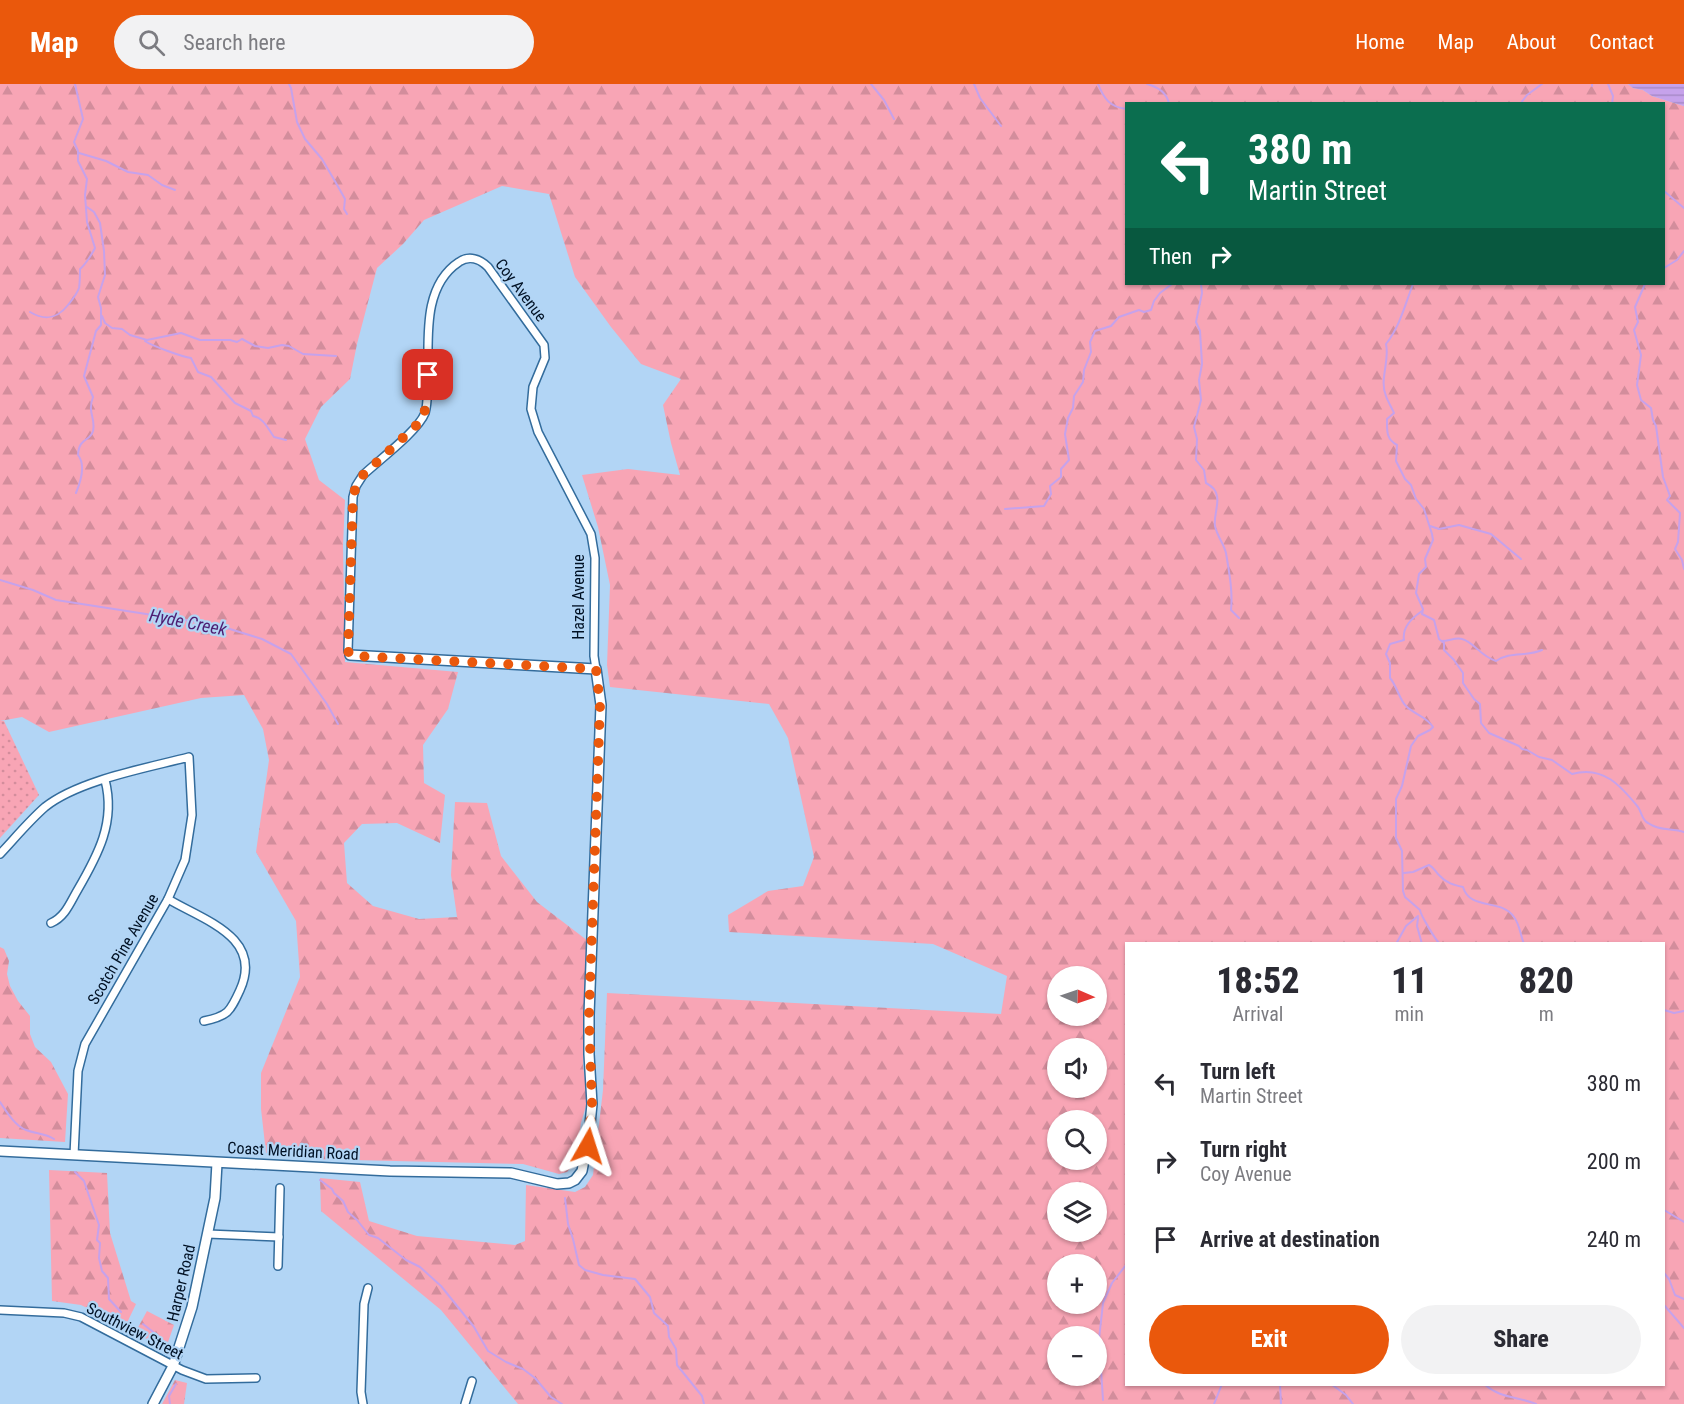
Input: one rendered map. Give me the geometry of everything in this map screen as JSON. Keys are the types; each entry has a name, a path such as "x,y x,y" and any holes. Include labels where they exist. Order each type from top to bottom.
{"street":[{"name":"Coy Avenue","path":"350,655 348,651 354,491 363,475 417,426 424,415 427,403 431,305 436,290 445,275 463,259 472,258 483,263 539,337 544,345 545,358"},
{"name":"Hazel Avenue","path":"545,358 533,387 531,409 538,432 591,534 595,558 594,656 600,705 589,1015 592,1104 588,1146 580,1174"},
{"path":"350,655 596,669"},
{"name":"Scotch Pine Avenue","path":"74,1155 78,1077 83,1051 90,1033 168,899 182,868 190,833 192,802 189,757 105,780"},
{"path":"0,854 46,807 78,788 105,780 108,817 102,846 64,913 51,923"},
{"path":"168,899 231,935 240,946 244,956 245,976 231,1008 223,1016 204,1021"},
{"name":"Coast Meridian Road","path":"0,1151 390,1171 511,1173 562,1184 573,1182 580,1174"},
{"name":"Harper Road","path":"153,1404 173,1365 190,1315 208,1234 217,1163"},
{"path":"278,1266 280,1188"},
{"path":"208,1234 279,1237"},
{"path":"363,1404 364,1304 368,1288"},
{"name":"Southview Street","path":"0,1310 64,1313 81,1317 206,1380 256,1378"},
{"path":"465,1404 472,1381"}],"green space":[{"path":"0,84 1628,84 1652,96 1684,106 1684,1404 518,1404 441,1310 321,1211 320,1178 360,1182 369,1221 417,1236 515,1245 525,1241 526,1185 575,1192 585,1187 593,1175 603,1090 607,993 1001,1014 1007,976 933,944 729,932 728,915 768,891 803,886 814,857 788,738 769,704 610,687 607,665 610,585 598,527 582,475 628,469 680,475 663,405 681,379 641,364 575,277 549,194 502,186 424,220 377,268 350,379 321,407 305,439 319,480 345,500 343,546 345,662 458,672 448,709 423,745 424,783 445,795 440,843 397,823 362,824 344,843 347,883 373,906 419,919 457,917 451,875 455,802 487,803 501,856 537,902 588,941 583,1066 588,1099 581,1123 575,1163 567,1172 559,1174 523,1164 310,1159 266,1153 261,1109 261,1073 300,977 296,921 256,852 269,760 263,729 244,695 201,698 49,732 22,717 0,721"},
{"path":"0,721 4,721 39,795 0,838"},
{"path":"0,947 4,949 9,961 7,974 10,986 30,1016 30,1034 35,1047 51,1062 68,1094 65,1142 0,1138"},
{"path":"49,1170 107,1173 110,1233 131,1301 136,1304 125,1327 81,1305 52,1301"},
{"path":"147,1311 174,1325 167,1345 163,1347 135,1333"},
{"path":"175,1380 187,1383 184,1404 162,1404"}],"shaded area":[{"path":"1628,84 1684,84 1684,106 1652,96"}],"waterway":[{"path":"30,312 41,317 50,317 64,310 77,292 80,269 95,248 87,222 85,195 87,179 78,161 78,151 74,142 83,119 75,84"},
{"path":"289,84 297,122 305,139 322,159 345,199 344,209 347,214"},
{"path":"871,84 884,100 894,119"},
{"path":"974,84 980,98 1001,126"},
{"path":"1098,84 1108,101 1125,109"},
{"path":"1147,84 1161,91 1168,102"},
{"path":"1522,102 1542,84"},
{"path":"1608,84 1613,96 1612,102"},
{"path":"79,153 106,161 128,172 148,175 162,185 175,190"},
{"path":"1665,192 1684,208"},
{"path":"76,493 82,468 78,455 80,445 90,437 94,426 91,407 93,397 84,376 96,331 101,325 101,308 98,297 105,275 100,223 94,212 87,207"},
{"path":"1665,267 1677,260 1684,251"},
{"path":"1005,509 1044,506 1051,494 1050,486 1061,477 1061,469 1069,460 1065,434 1068,418 1073,408 1074,396 1083,382 1084,370 1091,352 1090,342 1095,331 1111,326 1119,317 1139,310 1144,312 1151,310 1160,293 1171,285"},
{"path":"1201,285 1202,293 1196,322 1200,331 1202,364 1199,380 1201,400 1194,427 1197,439 1196,460 1204,470 1206,483 1216,493 1215,526 1226,553 1231,589 1231,610 1239,618"},
{"path":"1413,285 1399,323 1386,344 1384,390 1394,413 1387,419 1387,427 1389,437 1397,445 1396,461 1405,479 1411,485 1416,499 1424,509 1432,534 1433,540 1425,559 1426,567 1419,574 1416,593 1423,609 1422,614 1434,620 1439,639 1444,643 1444,650 1463,673 1463,683 1480,704 1481,723 1489,733 1539,757 1552,760 1572,774 1593,772 1610,779 1638,807 1646,822 1652,826 1684,832"},
{"path":"1645,285 1635,307 1638,322 1634,330 1641,355 1637,385 1641,400 1651,408 1656,426 1663,477 1670,496 1667,500 1680,513 1678,542 1675,549 1682,560 1684,569"},
{"path":"102,316 105,323 112,328 122,329 130,335 147,340 181,333 200,340 237,342 242,339 255,346 268,348 282,345 289,346 303,354 336,356"},
{"path":"145,341 191,358 198,372 211,377 235,403 251,411 253,416 263,421 274,437 286,440"},
{"path":"1430,526 1439,529 1459,525 1491,534 1521,559"},
{"name":"Hyde Creek","path":"0,580 56,600 217,625 262,639 291,654 327,704 338,724"},
{"path":"1422,611 1406,627 1404,640 1390,644 1386,654 1390,663 1390,678 1404,704 1433,727 1418,736 1411,746 1402,786 1396,799 1396,838 1402,851 1405,897 1420,910 1438,942"},
{"path":"1442,641 1462,639 1496,661 1507,656 1542,650"},
{"path":"1404,873 1429,865 1433,867 1445,880 1463,887 1472,899 1508,911 1518,923 1523,942"},
{"path":"1397,942 1406,926 1418,916"},
{"path":"1418,918 1417,926 1421,942"},
{"path":"1665,1010 1674,1013 1684,1011"},
{"path":"0,1102 11,1118 22,1128 54,1139"},
{"path":"75,1172 84,1181 99,1225 97,1240 100,1243 99,1258 102,1271 108,1278 109,1299 121,1312"},
{"path":"320,1180 343,1201 348,1212 369,1235 378,1238 406,1260 420,1267 441,1286 474,1327 488,1351 523,1369 535,1378 551,1397 562,1404"},
{"name":"Hyde Creek","path":"565,1198 568,1224 579,1265 585,1270 603,1275 635,1279 650,1297 654,1313 668,1326 669,1337 676,1349 677,1365 702,1396 704,1404"},
{"path":"1665,1211 1684,1222"},
{"path":"1103,1400 1099,1339 1103,1303 1112,1283 1125,1266"},
{"path":"1665,1274 1675,1295 1684,1299"},
{"path":"1665,1306 1684,1328"},
{"path":"143,1324 162,1339"},
{"path":"170,1404 169,1396 176,1384"},
{"path":"1214,1404 1221,1386"},
{"path":"1280,1386 1281,1404"},
{"path":"1334,1386 1353,1404"},
{"path":"1486,1386 1503,1395 1536,1404"}],"route":[{"path":"428,375 427,403 422,420 363,475 356,486 353,497 348,651 354,656 596,669 600,705 589,1015 592,1104 588,1146"}]}
